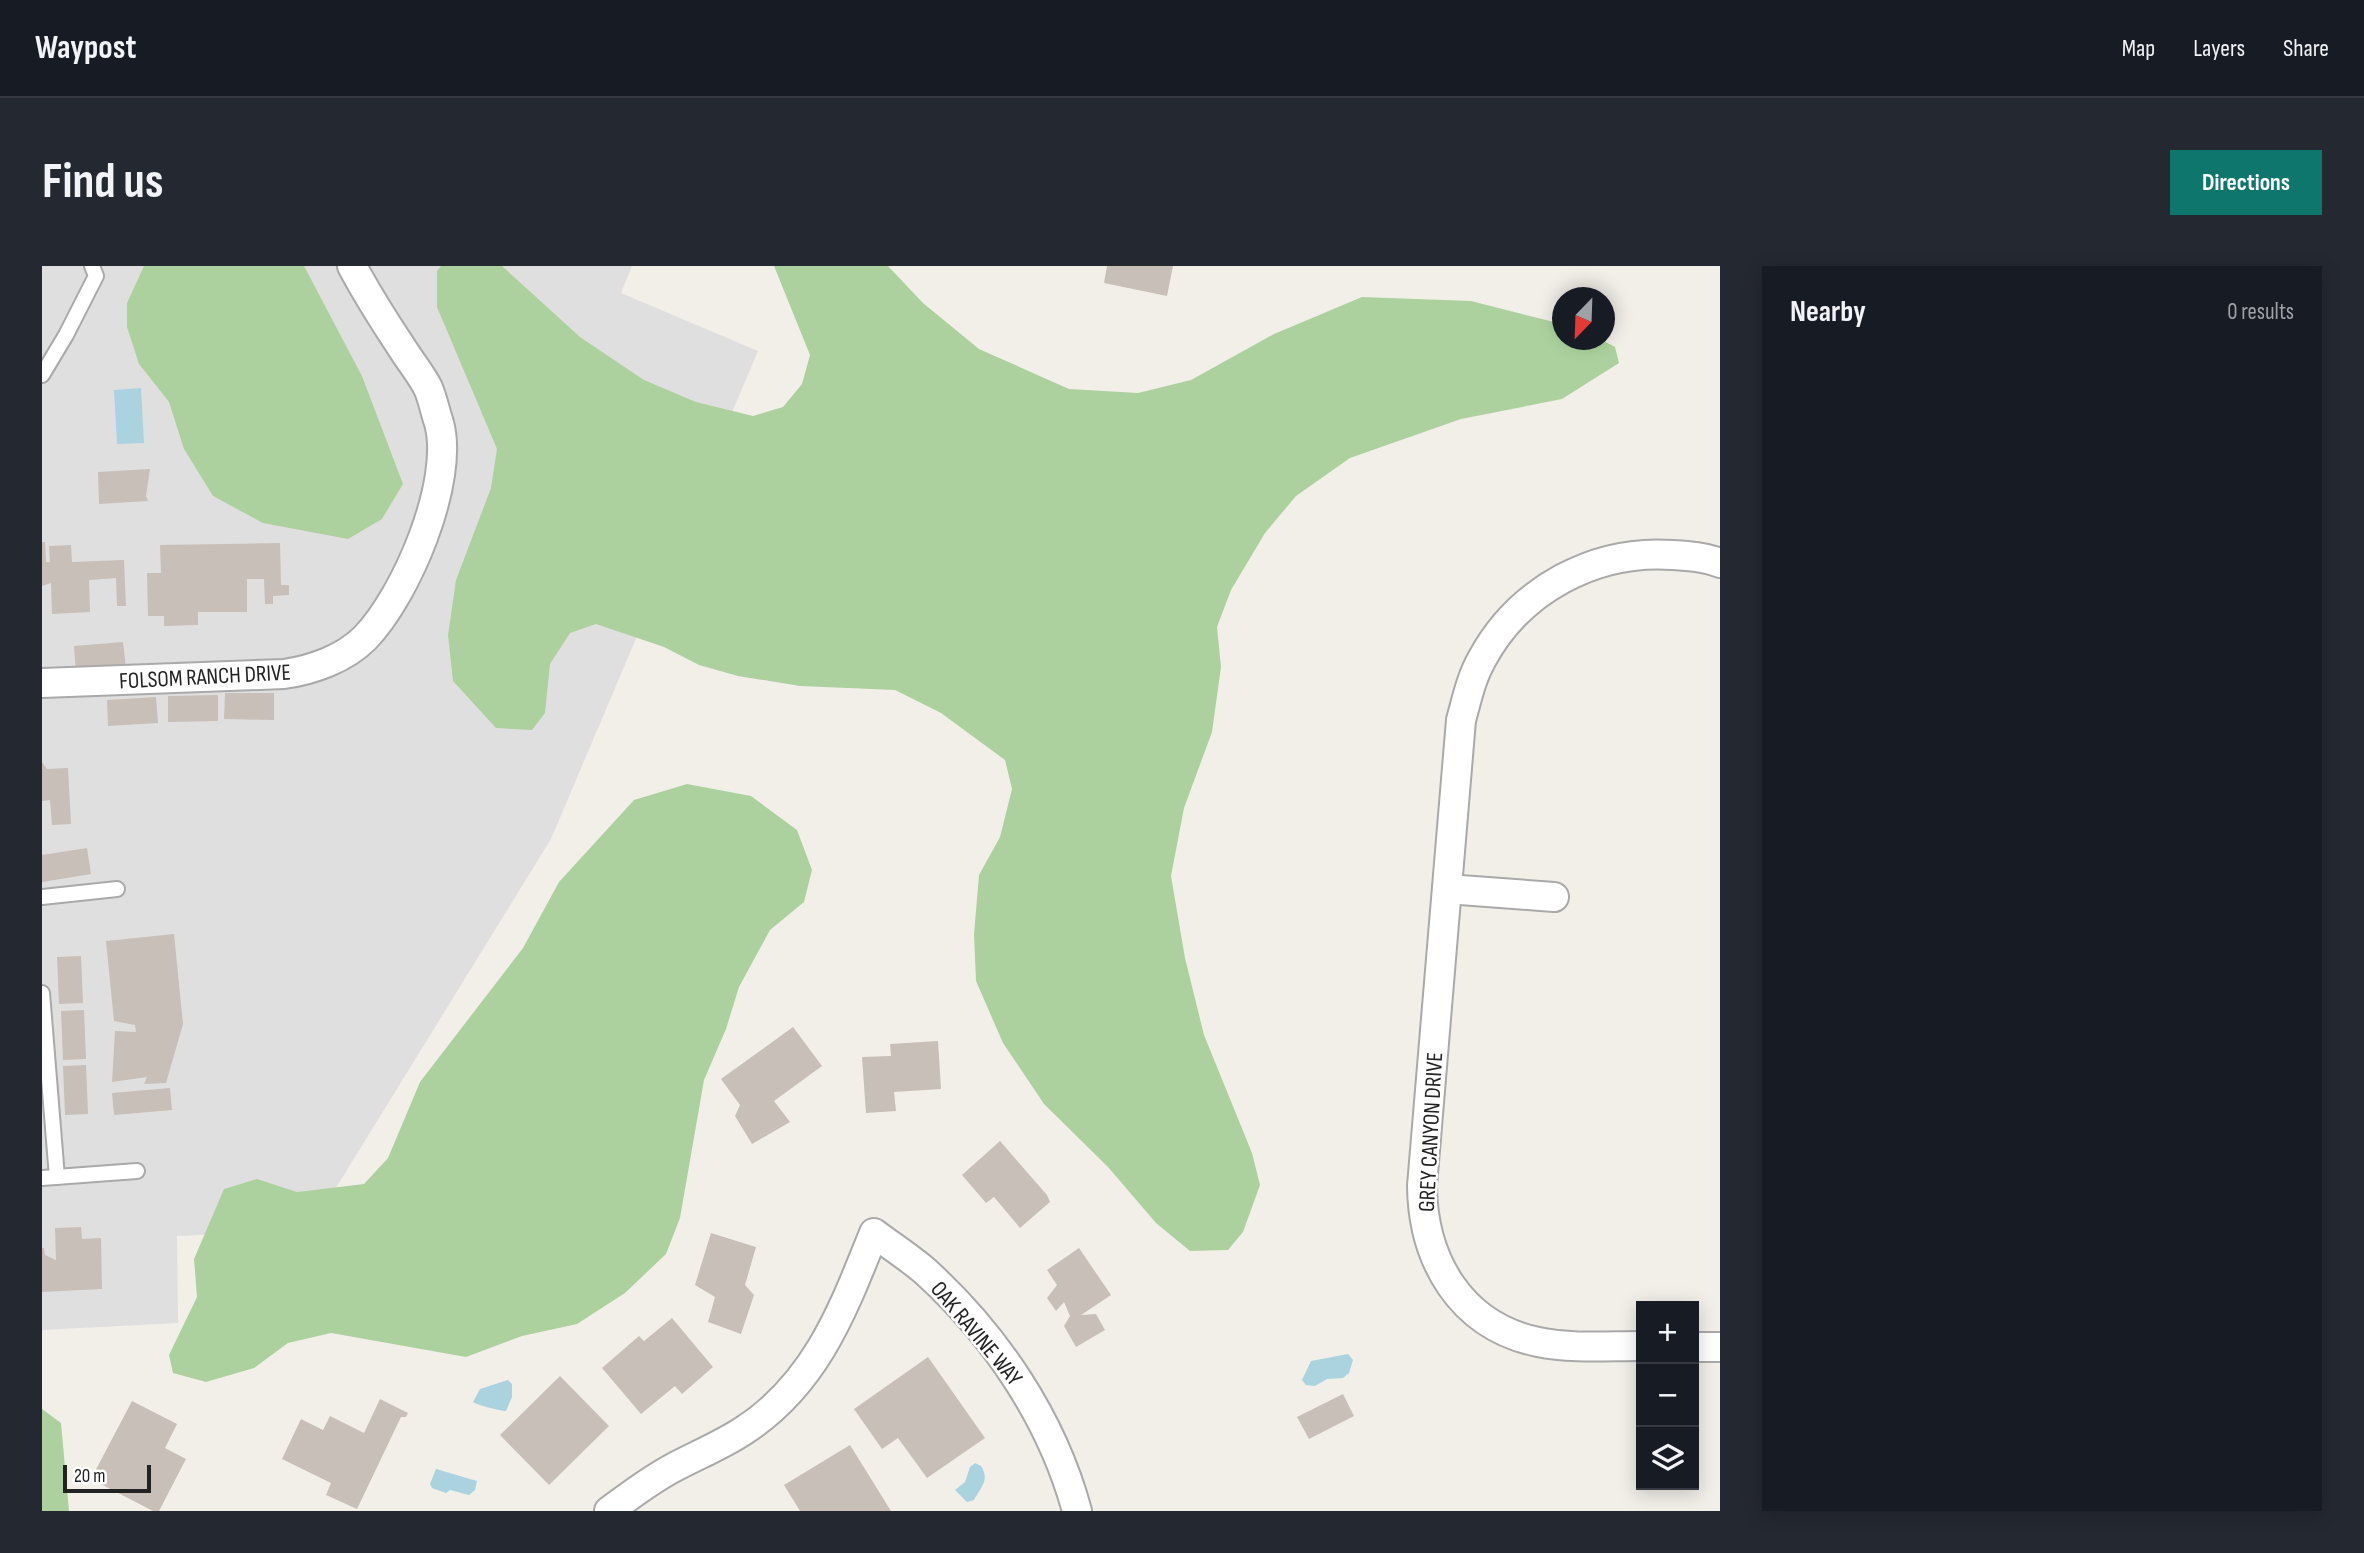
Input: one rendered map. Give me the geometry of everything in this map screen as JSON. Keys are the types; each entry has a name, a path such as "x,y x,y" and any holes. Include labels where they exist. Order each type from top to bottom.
{"street":[{"name":"FOLSOM RANCH DRIVE","path":"42,684 284,674 307,670 343,654 363,640 387,612 408,572 435,504 443,453 440,427 428,388 352,266"},
{"name":"GREY CANYON DRIVE","path":"1636,1346 1559,1346 1535,1342 1513,1334 1474,1311 1444,1275 1433,1255 1423,1210 1423,1186 1461,720 1472,679 1492,641 1519,609 1552,583 1571,573 1611,559 1653,553 1695,556 1720,563"},
{"path":"1447,889 1553,897"},
{"name":"OAK RAVINE WAY","path":"609,1511 642,1486 745,1430 792,1389 829,1338 874,1233 924,1271 962,1307 1001,1355 1026,1391 1054,1446 1077,1511"},
{"path":"1699,1347 1720,1347"}],"lane":[{"path":"42,375 96,276 92,266"},
{"path":"42,897 117,889"},
{"path":"42,993 49,1177 137,1171"}],"shaded area":[{"path":"42,266 632,266 621,293 758,351 551,839 310,1230 177,1236 178,1323 42,1330"}],"green space":[{"path":"144,266 304,266 362,376 403,484 382,519 348,539 263,523 213,496 184,449 169,402 139,364 127,327 127,303"},
{"path":"441,266 502,266 580,337 644,380 696,402 753,416 783,407 802,384 810,355 774,266 888,266 923,303 979,349 1069,389 1138,393 1191,380 1274,334 1362,297 1471,301 1552,321 1552,350 1615,350 1615,347 1619,363 1562,399 1461,419 1350,458 1296,496 1265,533 1231,590 1217,627 1221,667 1212,732 1184,808 1171,876 1185,958 1204,1035 1252,1153 1260,1185 1243,1232 1228,1250 1190,1251 1156,1223 1108,1167 1044,1104 1003,1043 976,981 974,934 979,875 1000,837 1012,789 1005,760 941,713 895,690 800,686 738,676 699,665 664,647 596,624 570,633 550,664 545,713 532,730 496,728 453,681 448,635 456,580 491,488 497,449 437,307 437,271"},
{"path":"687,784 751,796 797,830 812,870 804,902 770,930 739,987 726,1029 704,1080 680,1218 666,1254 625,1293 577,1324 522,1336 466,1357 331,1333 288,1343 254,1368 206,1382 173,1373 169,1355 197,1297 194,1259 224,1189 257,1179 297,1192 364,1184 388,1158 420,1082 523,948 559,882 634,800"},
{"path":"42,1409 61,1423 69,1511 42,1511"}],"water":[{"path":"141,388 144,443 117,444 114,390"},
{"path":"1348,1354 1353,1360 1349,1373 1343,1378 1327,1379 1315,1386 1306,1385 1302,1380 1311,1361"},
{"path":"508,1380 512,1384 512,1397 506,1411 473,1402 480,1389"},
{"path":"975,1463 981,1466 985,1479 974,1500 967,1502 955,1490 965,1482 970,1467"},
{"path":"436,1469 477,1481 475,1490 469,1495 450,1490 446,1493 432,1488 430,1484"}],"building":[{"path":"1107,266 1173,266 1167,296 1104,283"},
{"path":"150,469 146,496 148,501 99,504 98,472"},
{"path":"42,542 45,542 46,562 50,562 49,546 71,545 72,562 124,560 126,606 117,606 116,578 89,580 90,612 52,614 51,583 42,586"},
{"path":"280,543 281,585 289,585 289,595 273,596 273,604 265,604 264,579 247,579 247,612 198,612 198,625 164,626 164,616 148,616 147,573 161,573 160,545"},
{"path":"123,642 126,668 76,673 74,646"},
{"path":"225,693 274,693 274,720 224,719"},
{"path":"218,695 218,721 168,722 168,696"},
{"path":"156,697 158,723 108,726 107,700"},
{"path":"42,762 47,769 68,768 71,824 52,825 50,800 42,801"},
{"path":"87,848 91,874 42,882 42,855"},
{"path":"174,934 183,1024 166,1083 144,1084 147,1077 112,1082 115,1031 136,1032 135,1025 114,1021 106,941"},
{"path":"81,956 83,1003 59,1004 57,957"},
{"path":"84,1010 86,1059 63,1060 61,1011"},
{"path":"793,1027 822,1066 774,1101 790,1122 752,1144 735,1116 740,1105 721,1079"},
{"path":"938,1041 941,1089 894,1092 896,1111 866,1113 862,1057 891,1056 890,1044"},
{"path":"86,1065 88,1114 65,1115 63,1066"},
{"path":"170,1088 172,1110 114,1115 112,1093"},
{"path":"1000,1141 1047,1195 1050,1202 1020,1228 994,1197 986,1203 962,1175"},
{"path":"81,1227 82,1239 101,1238 102,1289 42,1292 42,1248 45,1255 56,1260 55,1228"},
{"path":"711,1233 756,1247 745,1285 754,1295 741,1334 708,1322 715,1297 695,1285"},
{"path":"1079,1248 1111,1295 1081,1315 1096,1314 1105,1330 1076,1347 1064,1326 1070,1316 1064,1302 1056,1311 1047,1298 1057,1285 1047,1270"},
{"path":"672,1318 713,1367 682,1394 675,1386 641,1414 602,1368 639,1336 644,1341"},
{"path":"928,1357 985,1438 927,1478 898,1438 882,1449 854,1409"},
{"path":"560,1376 609,1426 549,1485 500,1435"},
{"path":"1343,1394 1354,1416 1309,1439 1297,1417"},
{"path":"380,1399 408,1413 406,1417 401,1417 357,1509 326,1495 331,1483 282,1459 301,1419 323,1430 330,1416 364,1433"},
{"path":"132,1401 177,1424 165,1448 186,1459 159,1511 153,1511 91,1479"},
{"path":"850,1445 891,1511 800,1511 784,1485"}]}
